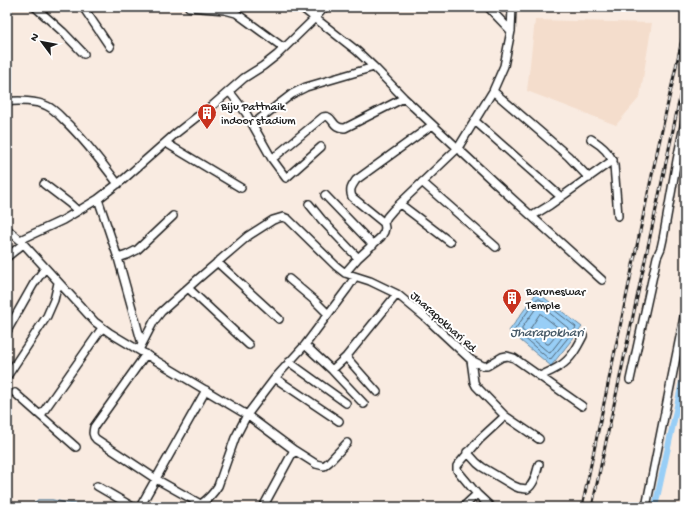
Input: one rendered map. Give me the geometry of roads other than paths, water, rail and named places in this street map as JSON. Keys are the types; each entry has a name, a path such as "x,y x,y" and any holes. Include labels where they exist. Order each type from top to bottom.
{"street":[{"path":"35,7 64,32 84,54"},
{"path":"83,7 110,46"},
{"path":"189,7 225,10 236,13 284,48"},
{"path":"300,7 357,51 432,125 602,280"},
{"path":"7,257 21,242 63,220 118,184 175,134 212,106 244,78 272,59 325,7"},
{"path":"488,7 511,31"},
{"path":"345,273 384,232 384,223 387,217 458,148 475,121 493,91 504,66 511,31 512,7"},
{"path":"253,124 292,94 306,87 374,67"},
{"path":"229,91 253,124 272,159 286,178 321,147"},
{"path":"493,91 562,151 589,178"},
{"path":"272,159 323,117 329,117 338,127 345,128 404,98"},
{"path":"7,102 33,102 47,105 54,110 78,133 118,184"},
{"path":"475,121 561,198"},
{"path":"630,380 657,257 663,239 685,121"},
{"path":"384,223 352,197 350,192 351,186 356,180 432,125"},
{"path":"591,139 597,142 613,160 618,216"},
{"path":"166,143 241,188"},
{"path":"532,216 561,198 613,160"},
{"path":"422,182 496,247"},
{"path":"44,184 78,211"},
{"path":"325,194 373,245"},
{"path":"98,198 118,258 142,349"},
{"path":"308,204 358,258"},
{"path":"400,204 450,242"},
{"path":"118,258 137,250 173,216"},
{"name":"Jharapokhari Rd","path":"156,479 96,439 93,436 94,427 142,349 154,321 161,312 248,236 273,220 283,217 288,219 345,273 370,281 398,294 471,360 483,366 487,366 502,357 507,356 514,358 582,406"},
{"path":"7,229 102,328 142,349 247,415 294,450 316,464 324,466 347,443"},
{"path":"218,262 279,319"},
{"path":"7,331 33,285 45,268"},
{"path":"156,479 203,506 218,486 235,438 247,415 275,378 305,345 347,290 355,277"},
{"path":"289,279 328,314"},
{"path":"8,375 47,316 54,300 58,283"},
{"path":"188,288 249,345"},
{"path":"332,370 346,357 398,294"},
{"path":"646,507 685,312"},
{"path":"40,415 102,328"},
{"path":"540,376 565,363 574,352 583,336"},
{"path":"305,345 332,370 364,404"},
{"path":"346,357 377,392"},
{"path":"471,360 472,374 476,386 505,416 539,439"},
{"path":"289,362 346,402"},
{"path":"275,378 339,421"},
{"path":"140,507 206,390"},
{"path":"15,393 76,447"},
{"path":"491,507 477,494 456,468 467,452 505,416"},
{"path":"263,507 294,450"},
{"path":"467,452 482,467 519,488 527,489 530,487 533,483 539,464"},
{"path":"97,486 133,507"},
{"path":"463,507 477,494"}],"water":[{"name":"Jharapokhari","path":"537,292 582,327 551,366 509,331"}],"waterway":[{"path":"655,507 685,369"},
{"path":"31,507 38,500 52,500 83,504 86,507"}],"railway":[{"path":"582,507 648,193 685,26"},
{"path":"592,507 685,74"}],"place":[{"name":"Biju Pattnaik indoor stadium","path":"207,130"},
{"name":"Baruneswar Temple","path":"512,315"}]}
